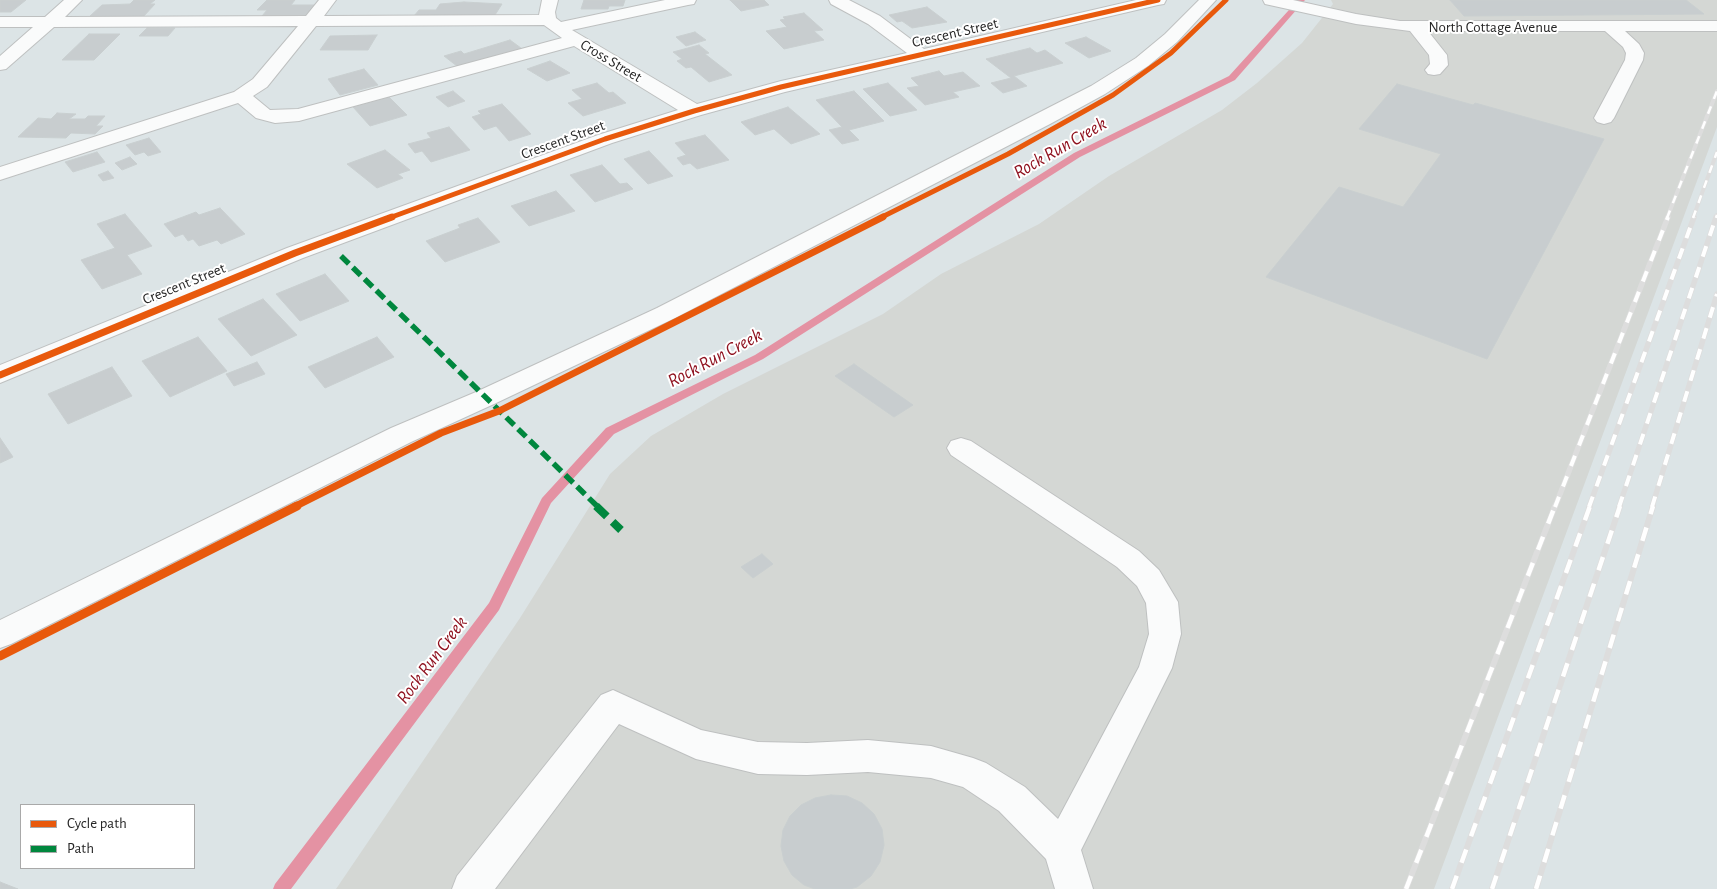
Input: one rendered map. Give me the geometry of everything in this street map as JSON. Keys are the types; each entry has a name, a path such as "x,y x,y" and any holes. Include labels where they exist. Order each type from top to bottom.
{"street":[{"path":"0,65 74,0"},
{"path":"0,174 241,96 260,82 328,0"},
{"path":"550,0 547,12 553,24"},
{"path":"0,22 310,21 553,24 688,0"},
{"path":"837,0 874,20 921,55"},
{"name":"Crescent Street","path":"2,371 322,242 605,139 694,111 781,88 1158,0"},
{"path":"0,635 401,435 485,398 666,313 1044,120 1098,90 1142,62 1171,38 1208,0"},
{"name":"North Cottage Avenue","path":"1271,0 1384,24 1416,26 1717,26"},
{"name":"Cross Street","path":"553,24 576,40 694,111"},
{"path":"1416,26 1438,55 1439,65 1434,70"},
{"path":"1604,118 1634,60 1635,52 1630,44 1610,27"},
{"path":"241,96 263,114 275,117 299,115 576,40"},
{"path":"961,448 1128,559 1148,578 1162,602 1165,634 1154,668 1062,849"},
{"path":"471,889 613,705 696,744 758,758 807,759 868,756 931,762 973,774 1012,799 1062,849 1074,889"}],"shaded area":[{"path":"1331,0 1717,0 1717,127 1434,889 336,889 520,618 610,474 651,436 723,394 883,314 941,274 1039,224 1109,176 1222,110 1257,83 1302,43 1333,4"}],"building":[{"path":"0,0 26,0 11,12 0,12"},
{"path":"134,0 155,0 150,4 155,4 143,17 90,16 102,5 130,4"},
{"path":"267,0 295,0 291,5 314,5 303,18 262,16 267,10 257,10"},
{"path":"584,0 625,0 623,6 609,6 608,9 581,9"},
{"path":"730,0 764,0 769,5 741,11"},
{"path":"1450,0 1686,0 1704,14 1464,16"},
{"path":"464,2 502,4 495,15 463,15 462,17 414,16 419,10 436,10 440,4"},
{"path":"927,7 947,22 912,28 902,21 897,22 889,15"},
{"path":"804,13 823,30 814,31 824,40 784,49 766,31 787,27 780,20 785,19 783,17"},
{"path":"147,28 175,28 168,36 139,36"},
{"path":"695,32 706,40 686,46 676,37"},
{"path":"89,34 120,34 94,60 62,60"},
{"path":"377,35 368,50 320,50 330,36"},
{"path":"1086,37 1111,51 1089,58 1065,43"},
{"path":"510,40 525,51 462,70 444,56 461,51 464,54"},
{"path":"699,45 709,53 705,54 732,75 709,82 691,67 686,68 677,61 682,59 673,52"},
{"path":"1030,48 1037,53 1045,50 1063,63 1014,76 1027,86 1003,93 991,83 1011,78 986,59"},
{"path":"550,61 570,73 547,81 527,69"},
{"path":"364,69 378,85 340,95 328,79"},
{"path":"939,71 944,76 963,72 980,86 953,92 959,97 925,105 907,88 919,86 911,78"},
{"path":"597,83 609,93 613,92 626,103 583,116 568,103 582,99 572,90"},
{"path":"888,83 917,110 890,116 863,89"},
{"path":"1397,84 1473,105 1475,103 1604,139 1487,359 1266,277 1339,187 1403,207 1441,154 1359,129"},
{"path":"453,91 465,101 448,107 436,97"},
{"path":"854,91 884,121 849,130 859,140 842,144 829,130 842,127 816,100"},
{"path":"389,97 407,115 370,126 353,107"},
{"path":"502,104 531,134 509,141 496,126 484,130 472,117 481,114 478,111"},
{"path":"788,107 820,134 791,144 774,129 755,135 741,122"},
{"path":"57,113 76,114 69,119 105,116 96,126 103,126 95,134 71,133 66,138 18,137 38,118 51,119"},
{"path":"449,127 470,150 431,162 422,151 415,153 408,144 431,138 427,133"},
{"path":"705,135 729,160 697,169 690,163 683,165 677,158 686,155 675,143"},
{"path":"149,138 161,152 148,156 144,152 135,155 126,145"},
{"path":"385,150 410,170 398,174 403,178 377,188 347,164"},
{"path":"649,151 673,176 648,184 624,159"},
{"path":"97,152 105,162 73,172 65,162"},
{"path":"130,157 137,164 122,170 115,163"},
{"path":"602,165 620,184 627,183 633,189 595,202 570,175"},
{"path":"108,171 114,178 103,181 98,175"},
{"path":"556,191 575,211 529,226 511,206"},
{"path":"220,208 245,234 221,244 217,240 199,246 193,239 188,241 183,234 175,237 164,224 196,212 199,215"},
{"path":"125,214 152,246 127,255 142,274 102,289 81,260 115,248 97,224"},
{"path":"478,218 500,242 445,262 426,241 460,228 458,225"},
{"path":"325,274 349,301 300,321 276,294"},
{"path":"263,299 297,335 251,356 218,319"},
{"path":"198,337 227,371 170,397 142,361"},
{"path":"377,337 394,357 325,388 308,367"},
{"path":"257,362 265,374 234,386 226,374"},
{"path":"854,364 913,405 894,417 835,376"},
{"path":"112,367 132,396 68,424 48,394"},
{"path":"0,438 13,457 0,463"},
{"path":"762,554 773,564 753,578 741,567"},
{"path":"831,795 847,796 862,803 874,814 882,829 884,845 880,862 871,876 857,887 850,889 815,889 804,885 792,875 784,861 781,846 783,830 790,816 801,805 815,798"},
{"path":"0,882 18,889 0,889"}],"waterway":[{"name":"Rock Run Creek","path":"281,889 494,606 546,501 610,431 759,357 1077,155 1232,78 1302,0"}],"railway":[{"path":"1667,218 1717,91"},
{"path":"1693,218 1717,152"},
{"path":"1555,507 1668,217"},
{"path":"1589,507 1694,217"},
{"path":"1619,507 1716,217"},
{"path":"1652,507 1717,294"},
{"path":"1406,889 1555,506"},
{"path":"1452,889 1590,506"},
{"path":"1492,889 1620,506"},
{"path":"1536,889 1653,506"}],"marked path":[{"path":"341,256 621,530"}],"cycle path":[{"path":"0,375 295,253 605,139 694,111 781,87 1158,0"},
{"path":"0,656 441,433 499,411 1008,154 1113,95 1171,53 1226,0"}]}
